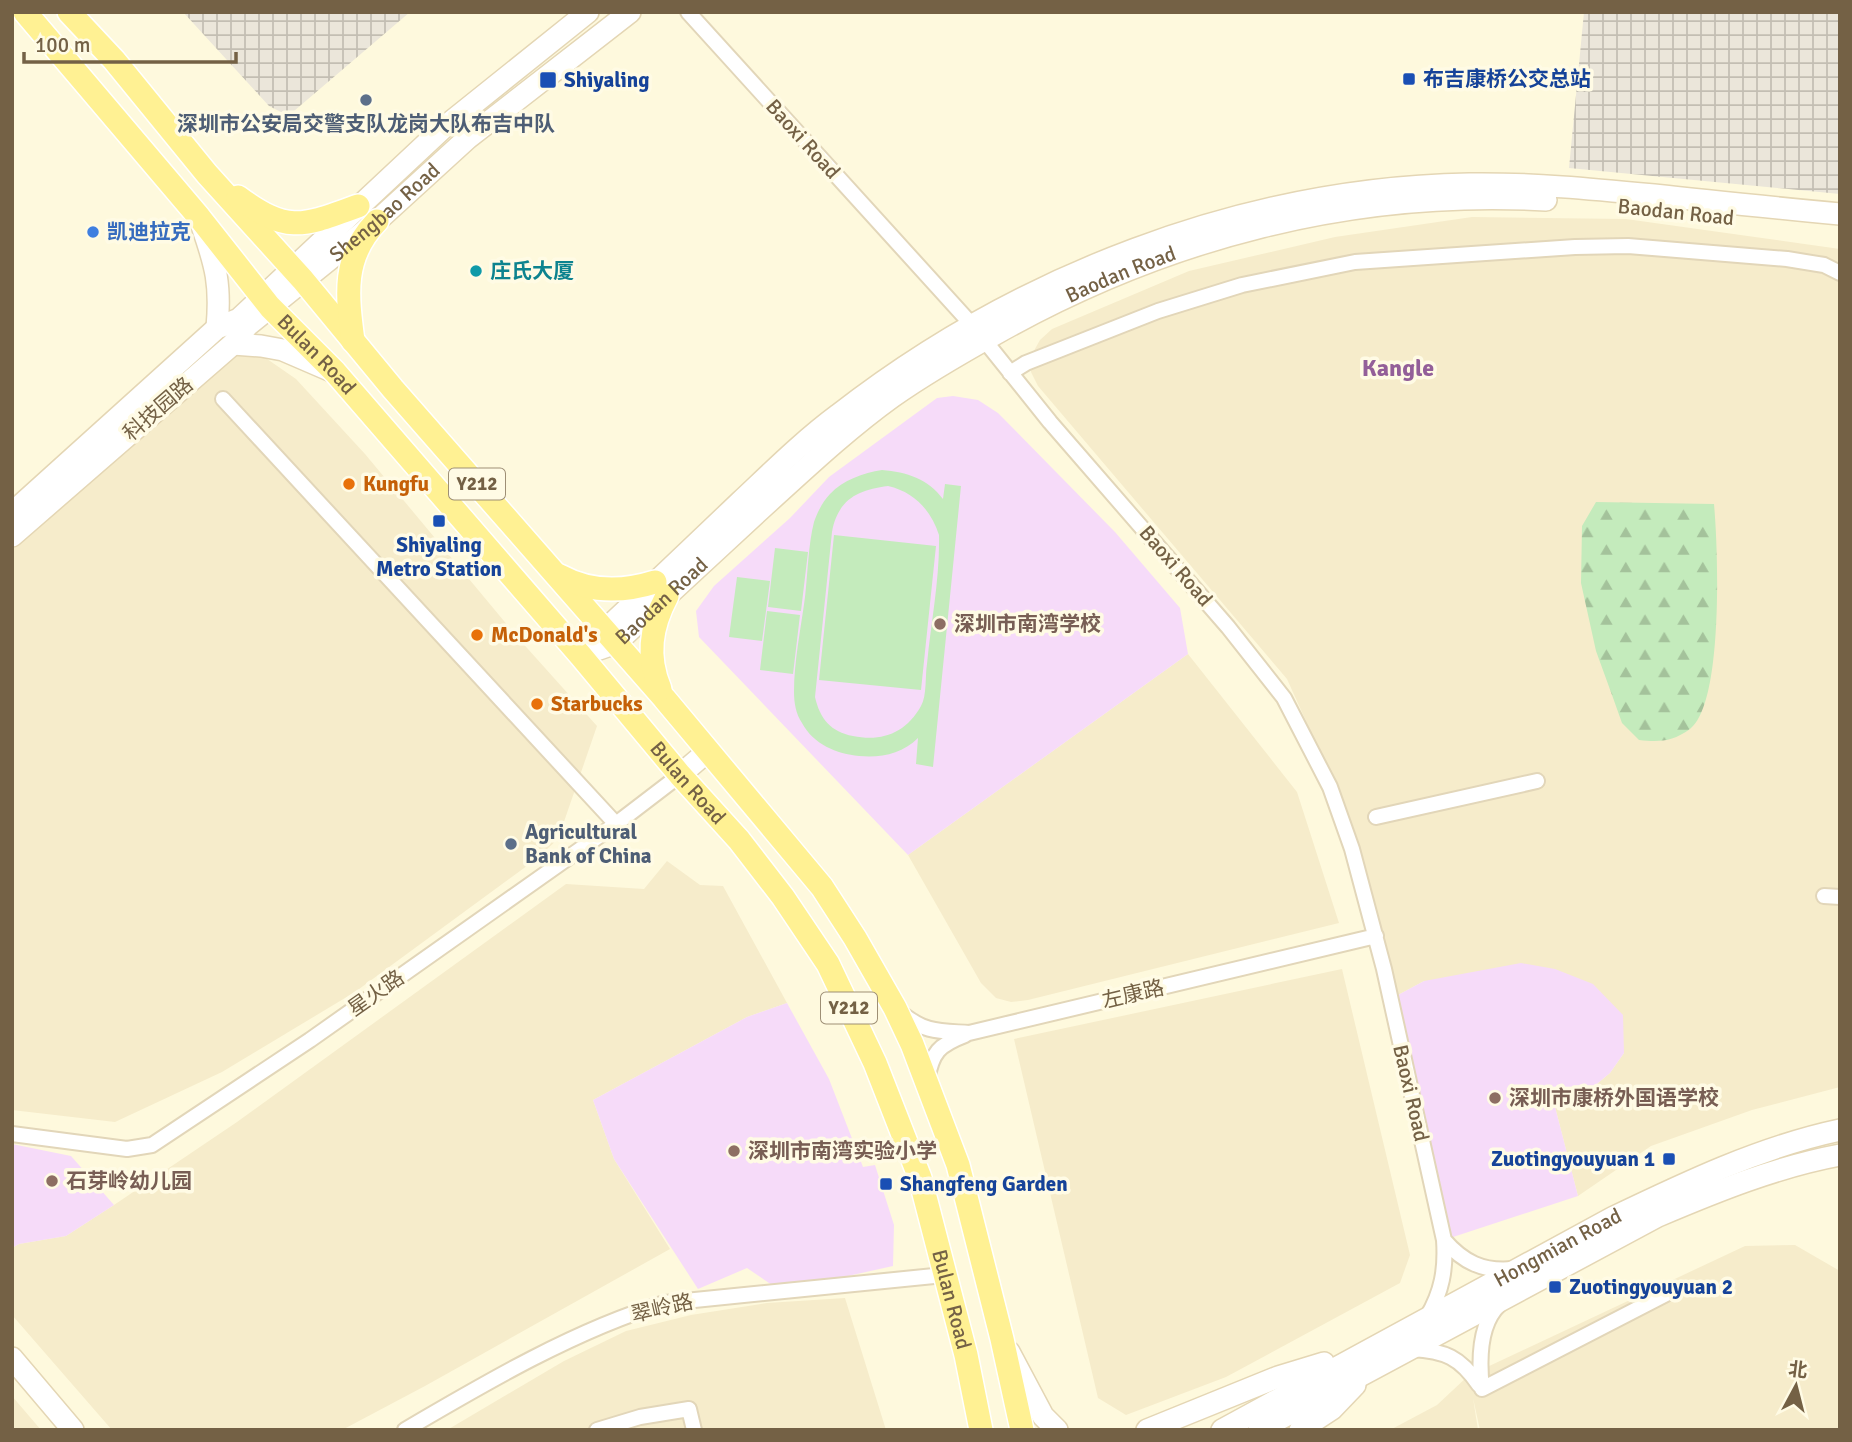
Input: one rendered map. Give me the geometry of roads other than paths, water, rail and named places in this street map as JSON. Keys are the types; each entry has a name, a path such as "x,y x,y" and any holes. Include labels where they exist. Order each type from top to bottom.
{"main road":[{"name":"Bulan Road","path":"25,12 267,302 335,372 581,656 680,775 739,840 783,897 828,964 876,1063 920,1178 966,1355 981,1430"},
{"name":"Bulan Road","path":"69,12 114,60 207,174 664,698 822,887 855,938 912,1044 958,1165 1022,1430"},
{"name":"Shengbao Road","path":"296,275 358,206 442,129 588,12"},
{"name":"Shengbao Road","path":"296,275 377,221 468,138 630,12"},
{"path":"207,174 257,211 288,223 305,224 358,206"},
{"name":"Baodan Road","path":"581,656 610,636 661,589 844,434 979,333 1069,276 1174,236 1230,218 1283,206 1356,192 1424,186 1523,184 1577,187 1840,214"},
{"name":"Baodan Road","path":"979,333 1127,269 1177,251 1235,233 1300,218 1381,205 1443,200 1522,199 1840,229"},
{"path":"217,328 219,301 214,257 204,224 239,210"},
{"path":"353,341 349,302 350,269 364,234 377,221"},
{"name":"科技园路","path":"12,536 233,344 267,302 296,275"},
{"name":"科技园路","path":"12,513 217,328 239,319 267,302"},
{"path":"233,344 283,350 335,372"},
{"path":"554,572 573,583 591,588 661,589 651,657 664,698"},
{"name":"星火路","path":"680,775 708,751"},
{"name":"Hongmian Road","path":"1295,1411 1426,1318 1612,1218 1720,1168 1840,1130"},
{"name":"Hongmian Road","path":"1368,1360 1409,1349 1658,1216 1713,1192 1772,1172 1840,1155"},
{"path":"1002,1339 1043,1416 1058,1430"},
{"path":"966,1355 972,1430"},
{"path":"12,1358 73,1430"},
{"path":"1222,1430 1295,1411 1332,1409 1368,1360"},
{"path":"1147,1430 1278,1377 1368,1360"},
{"path":"1259,1430 1295,1411"}],"street":[{"name":"Baoxi Road","path":"688,12 979,333 1010,373 1228,627 1284,698 1330,787 1352,849 1376,936 1444,1240 1444,1277 1437,1300 1426,1318"},
{"path":"1010,373 1026,363 1158,311 1242,285 1355,262 1575,247 1628,246 1787,259 1824,265 1840,273"},
{"path":"223,399 616,824"},
{"name":"星火路","path":"12,1134 127,1149 152,1145 310,1040 616,824 680,775"},
{"path":"1376,817 1537,781"},
{"path":"1824,896 1840,897"},
{"name":"左康路","path":"894,1008 922,1028 932,1031 969,1032 1376,936"},
{"path":"926,1083 930,1064 938,1050 969,1032"},
{"path":"1444,1240 1456,1254 1469,1263 1487,1269 1520,1268"},
{"name":"翠岭路","path":"405,1430 574,1339 665,1303 944,1275"},
{"path":"1482,1389 1672,1291"},
{"path":"1482,1389 1480,1366 1487,1323 1495,1308 1510,1295"},
{"path":"1409,1349 1436,1351 1455,1358 1470,1371 1482,1389"},
{"path":"597,1430 640,1417 689,1409 694,1430"}],"place":[{"name":"布吉康桥公交总站","path":"1409,79"},
{"name":"Shiyaling","path":"548,80"},
{"name":"深圳市公安局交警支队龙岗大队布吉中队","path":"366,100"},
{"name":"凯迪拉克","path":"93,232"},
{"name":"庄氏大厦","path":"476,271"},
{"name":"Kungfu","path":"349,484"},
{"name":"Shiyaling Metro Station","path":"439,521"},
{"name":"深圳市南湾学校","path":"940,624"},
{"name":"McDonald's","path":"477,635"},
{"name":"Starbucks","path":"537,704"},
{"name":"Agricultural Bank of China","path":"511,844"},
{"name":"深圳市康桥外国语学校","path":"1495,1098"},
{"name":"深圳市南湾实验小学","path":"734,1151"},
{"name":"Zuotingyouyuan 1","path":"1669,1159"},
{"name":"石芽岭幼儿园","path":"52,1181"},
{"name":"Shangfeng Garden","path":"886,1184"},
{"name":"Zuotingyouyuan 2","path":"1555,1287"}],"district":[{"name":"Kangle","path":"1398,368"}]}
